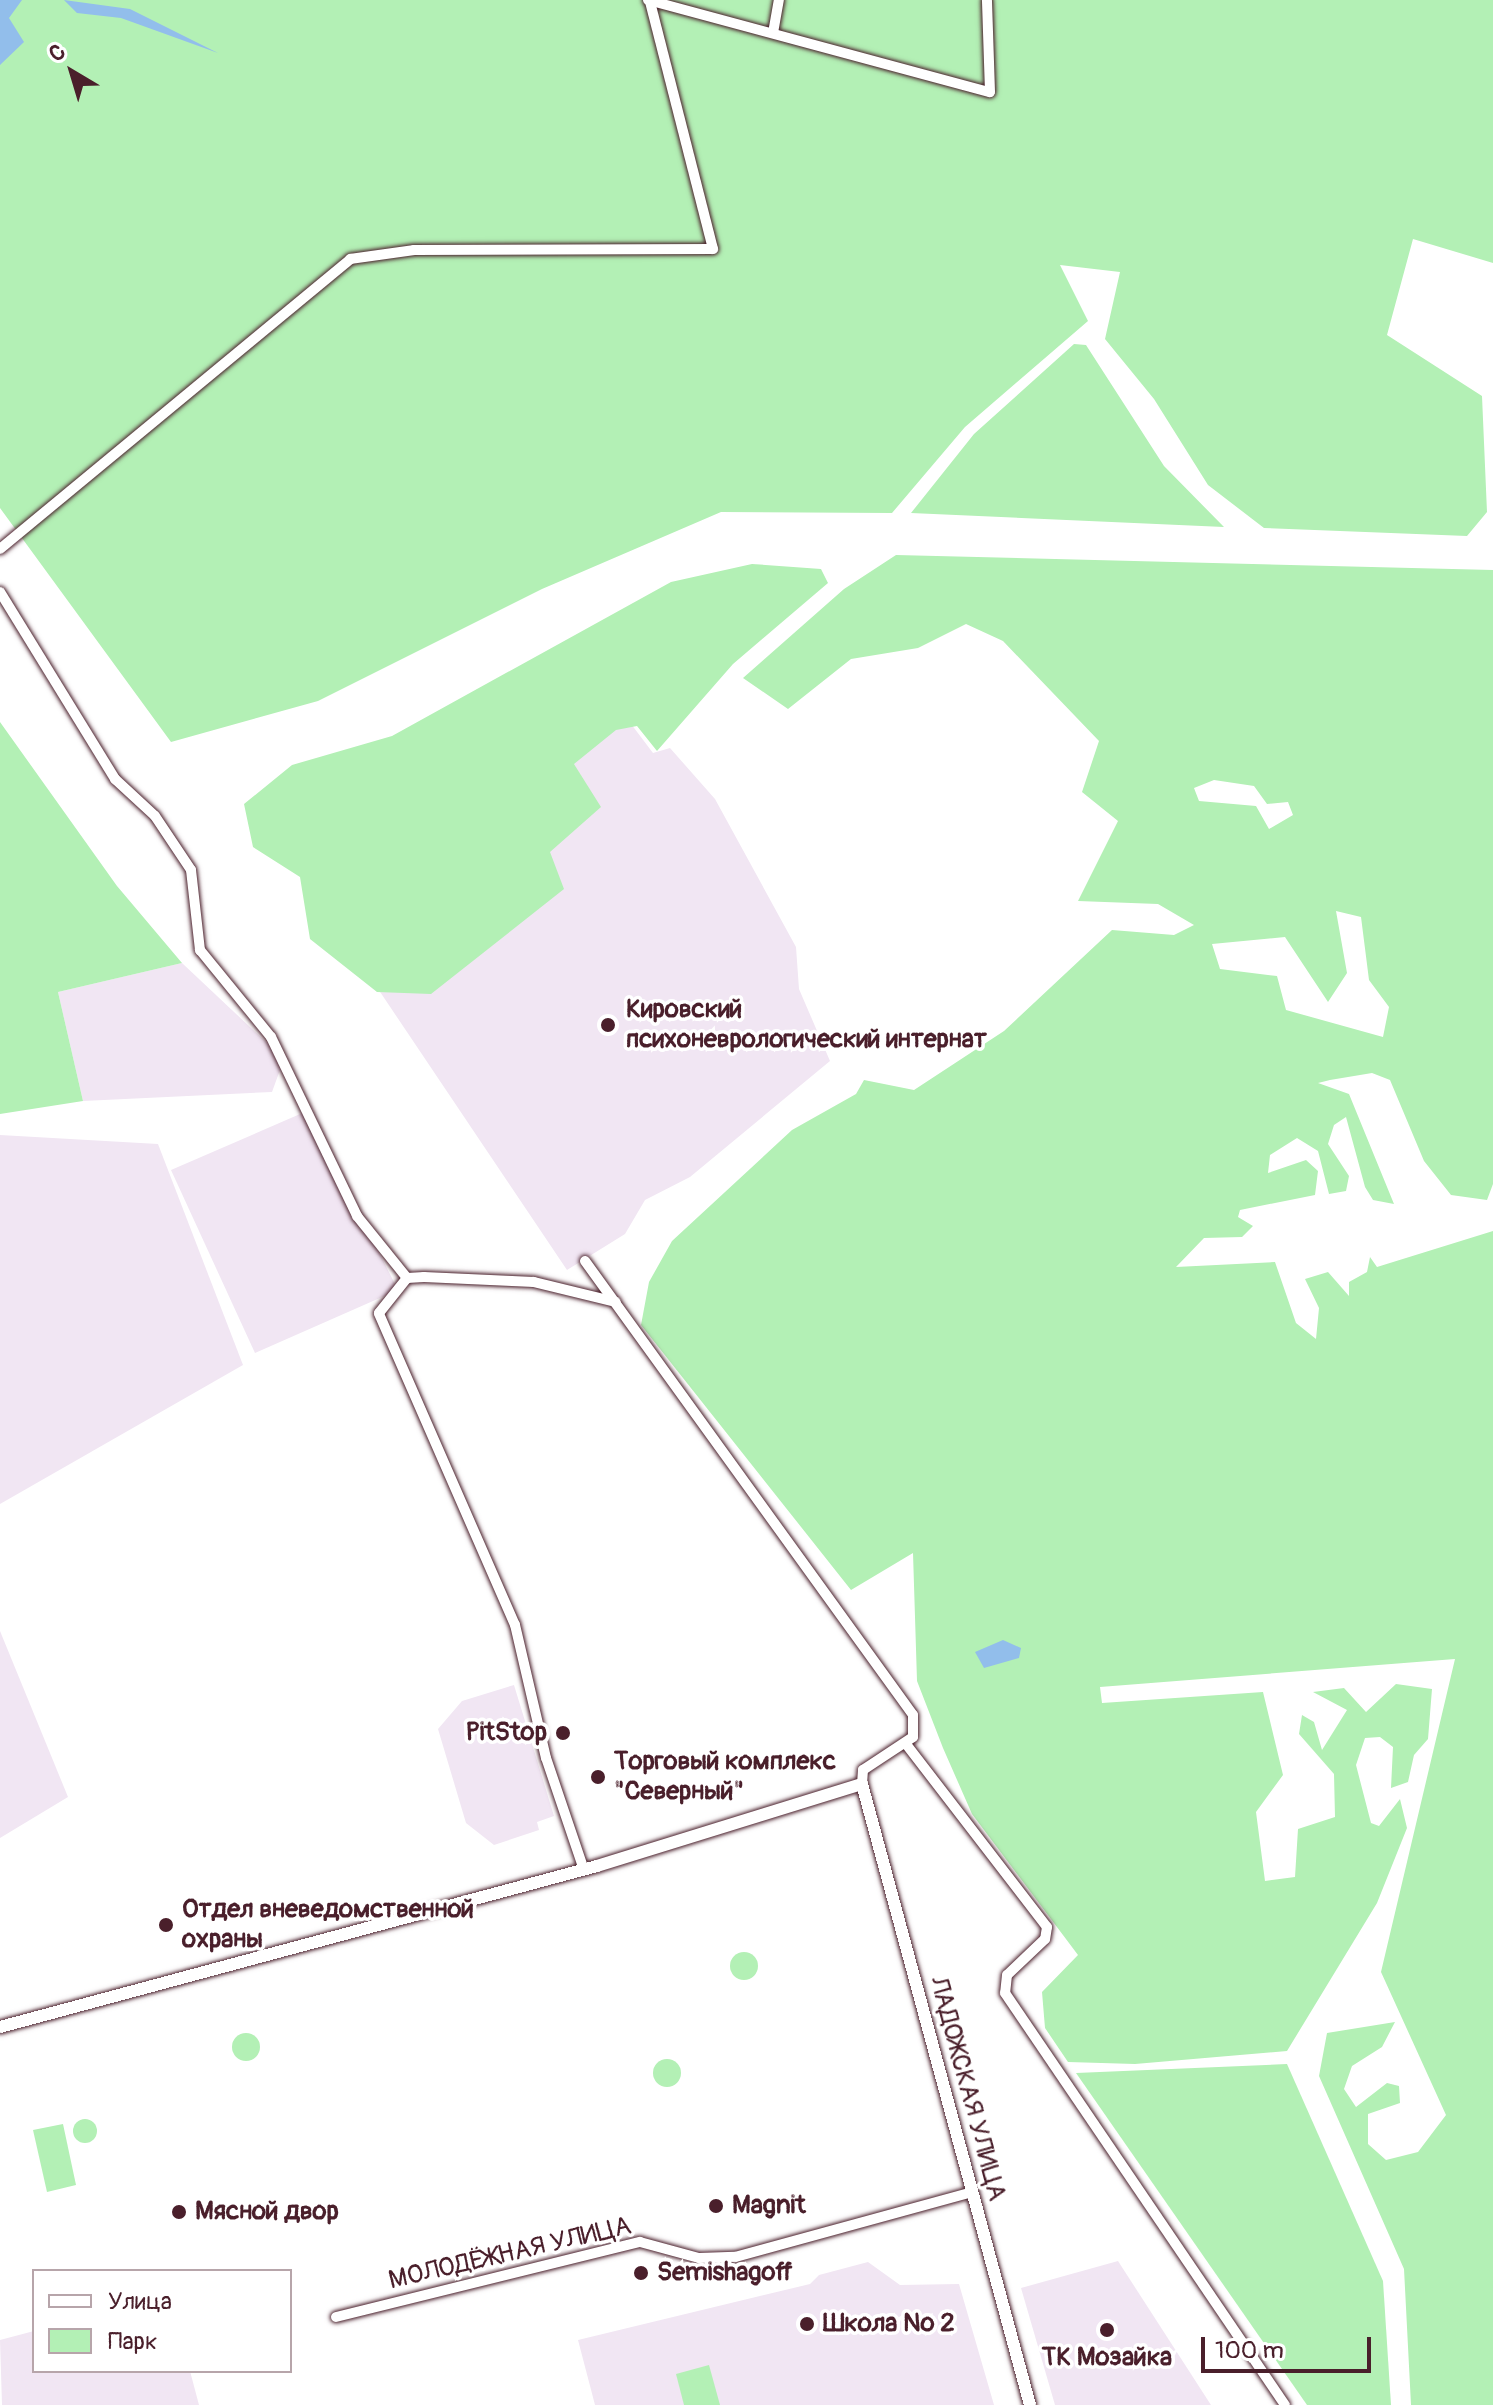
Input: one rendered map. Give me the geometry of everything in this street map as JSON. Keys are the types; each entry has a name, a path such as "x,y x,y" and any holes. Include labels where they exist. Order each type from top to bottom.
{"street":[{"path":"0,549 350,259 414,250 713,249 649,0 990,92 987,0"},
{"path":"773,33 779,0"},
{"path":"0,592 115,779 155,816 191,870 200,950 271,1037 357,1216 407,1278 534,1282 616,1302"},
{"path":"0,2027 584,1870 862,1784 863,1770 906,1744 918,1726 913,1715 585,1261"},
{"path":"407,1278 379,1313 389,1349 515,1625 546,1758 584,1870"},
{"path":"906,1744 1047,1927 1045,1939 1007,1975 1005,1993 1285,2405"},
{"name":"ЛАДОЖСКАЯ УЛИЦА","path":"862,1784 1030,2405"},
{"name":"МОЛОДЁЖНАЯ УЛИЦА","path":"336,2317 640,2242 699,2258 735,2257 972,2192"}],"shaded area":[{"name":"Кировский психоневрологический интернат","path":"622,712 653,753 670,748 715,799 796,947 799,989 830,1061 690,1177 645,1200 625,1234 567,1270 364,968 591,792 567,753"},
{"path":"182,963 284,1059 272,1092 83,1101 58,992"},
{"path":"307,1111 398,1290 255,1353 171,1170"},
{"path":"0,1135 158,1144 243,1365 0,1504"},
{"path":"0,1631 68,1797 0,1838"},
{"path":"514,1685 554,1816 537,1822 539,1830 494,1845 466,1823 438,1729 462,1701"},
{"path":"1118,2261 1211,2405 1055,2405 1021,2288"},
{"name":"Школа № 2","path":"868,2262 900,2285 959,2284 994,2405 595,2405 578,2340 810,2284 819,2275"},
{"path":"32,2332 32,2373 191,2373 199,2405 2,2405 0,2340"}],"green space":[{"path":"0,0 1493,0 1493,263 1413,239 1387,335 1482,396 1487,512 1467,536 1264,528 1208,485 1154,399 1105,339 1120,272 1060,265 1088,321 965,427 892,513 721,512 542,589 318,701 171,742 0,508"},
{"path":"1074,344 1086,345 1164,466 1224,527 911,513 974,434"},
{"path":"896,555 1493,570 1493,1184 1487,1200 1451,1195 1424,1161 1390,1080 1372,1073 1330,1080 1318,1083 1349,1094 1394,1204 1373,1200 1365,1187 1346,1117 1334,1125 1328,1144 1349,1176 1346,1191 1329,1194 1318,1151 1297,1138 1270,1155 1268,1173 1306,1160 1318,1171 1315,1195 1240,1210 1238,1217 1253,1226 1242,1237 1204,1238 1176,1267 1275,1262 1296,1323 1316,1339 1319,1308 1305,1279 1328,1272 1349,1296 1349,1282 1367,1272 1370,1257 1377,1267 1493,1231 1493,2405 1411,2405 1404,2269 1319,2076 1327,2033 1395,2022 1382,2047 1352,2066 1344,2089 1356,2107 1387,2083 1399,2086 1400,2103 1368,2114 1368,2144 1386,2160 1418,2152 1446,2115 1381,1972 1455,1659 1100,1687 1102,1703 1263,1692 1283,1775 1256,1812 1265,1881 1295,1877 1298,1829 1335,1817 1334,1774 1299,1734 1302,1715 1314,1722 1322,1750 1347,1710 1313,1692 1344,1688 1366,1712 1396,1684 1432,1689 1428,1739 1414,1755 1408,1782 1391,1788 1393,1747 1380,1737 1365,1738 1356,1765 1371,1823 1379,1826 1400,1799 1407,1828 1377,1903 1287,2051 1135,2064 1068,2062 1045,2028 1042,1992 1078,1955 972,1814 943,1748 917,1681 913,1553 851,1590 641,1325 649,1282 672,1241 792,1130 856,1094 864,1080 914,1090 1004,1031 1112,930 1174,935 1194,925 1158,904 1078,901 1118,821 1082,792 1099,741 1003,641 966,624 918,648 851,659 788,709 743,678 844,589","holes":["1214,780 1254,786 1267,804 1288,802 1293,815 1269,829 1256,806 1199,801 1194,788","1336,911 1361,917 1369,980 1389,1007 1383,1037 1286,1010 1277,976 1220,969 1212,944 1285,937 1328,1002 1347,973"]},
{"path":"752,564 821,569 828,583 733,664 657,751 637,726 616,730 574,764 601,807 550,852 564,889 431,994 377,992 310,939 300,877 253,847 244,804 292,765 392,736 671,582"},
{"path":"0,722 117,886 182,963 58,992 83,1101 0,1114"},
{"path":"744,1952 754,1956 758,1966 754,1976 744,1980 734,1976 730,1966 734,1956"},
{"path":"246,2033 256,2037 260,2047 256,2057 246,2061 236,2057 232,2047 236,2037"},
{"path":"667,2059 677,2063 681,2073 677,2083 667,2087 657,2083 653,2073 657,2063"},
{"path":"1287,2064 1383,2281 1391,2405 1307,2405 1076,2073"},
{"path":"85,2119 96,2126 97,2131 90,2142 85,2143 74,2136 73,2131 80,2120"},
{"path":"63,2124 76,2185 47,2192 33,2130"},
{"path":"709,2365 720,2405 684,2405 676,2374"}],"water":[{"path":"0,0 22,0 9,18 24,42 0,65"},
{"path":"64,0 130,9 218,53 121,18 77,13"},
{"path":"1003,1640 1021,1648 1019,1658 984,1668 975,1652"}],"place":[{"name":"Кировский психоневрологический интернат","path":"608,1025"},
{"name":"PitStop","path":"563,1733"},
{"name":"Торговый комплекс \"Северный\"","path":"598,1777"},
{"name":"Отдел вневедомственной охраны","path":"166,1925"},
{"name":"Magnit","path":"716,2206"},
{"name":"Мясной двор","path":"179,2212"},
{"name":"Semishagoff","path":"641,2273"},
{"name":"Школа № 2","path":"807,2324"},
{"name":"ТК Мозайка","path":"1107,2330"}]}
